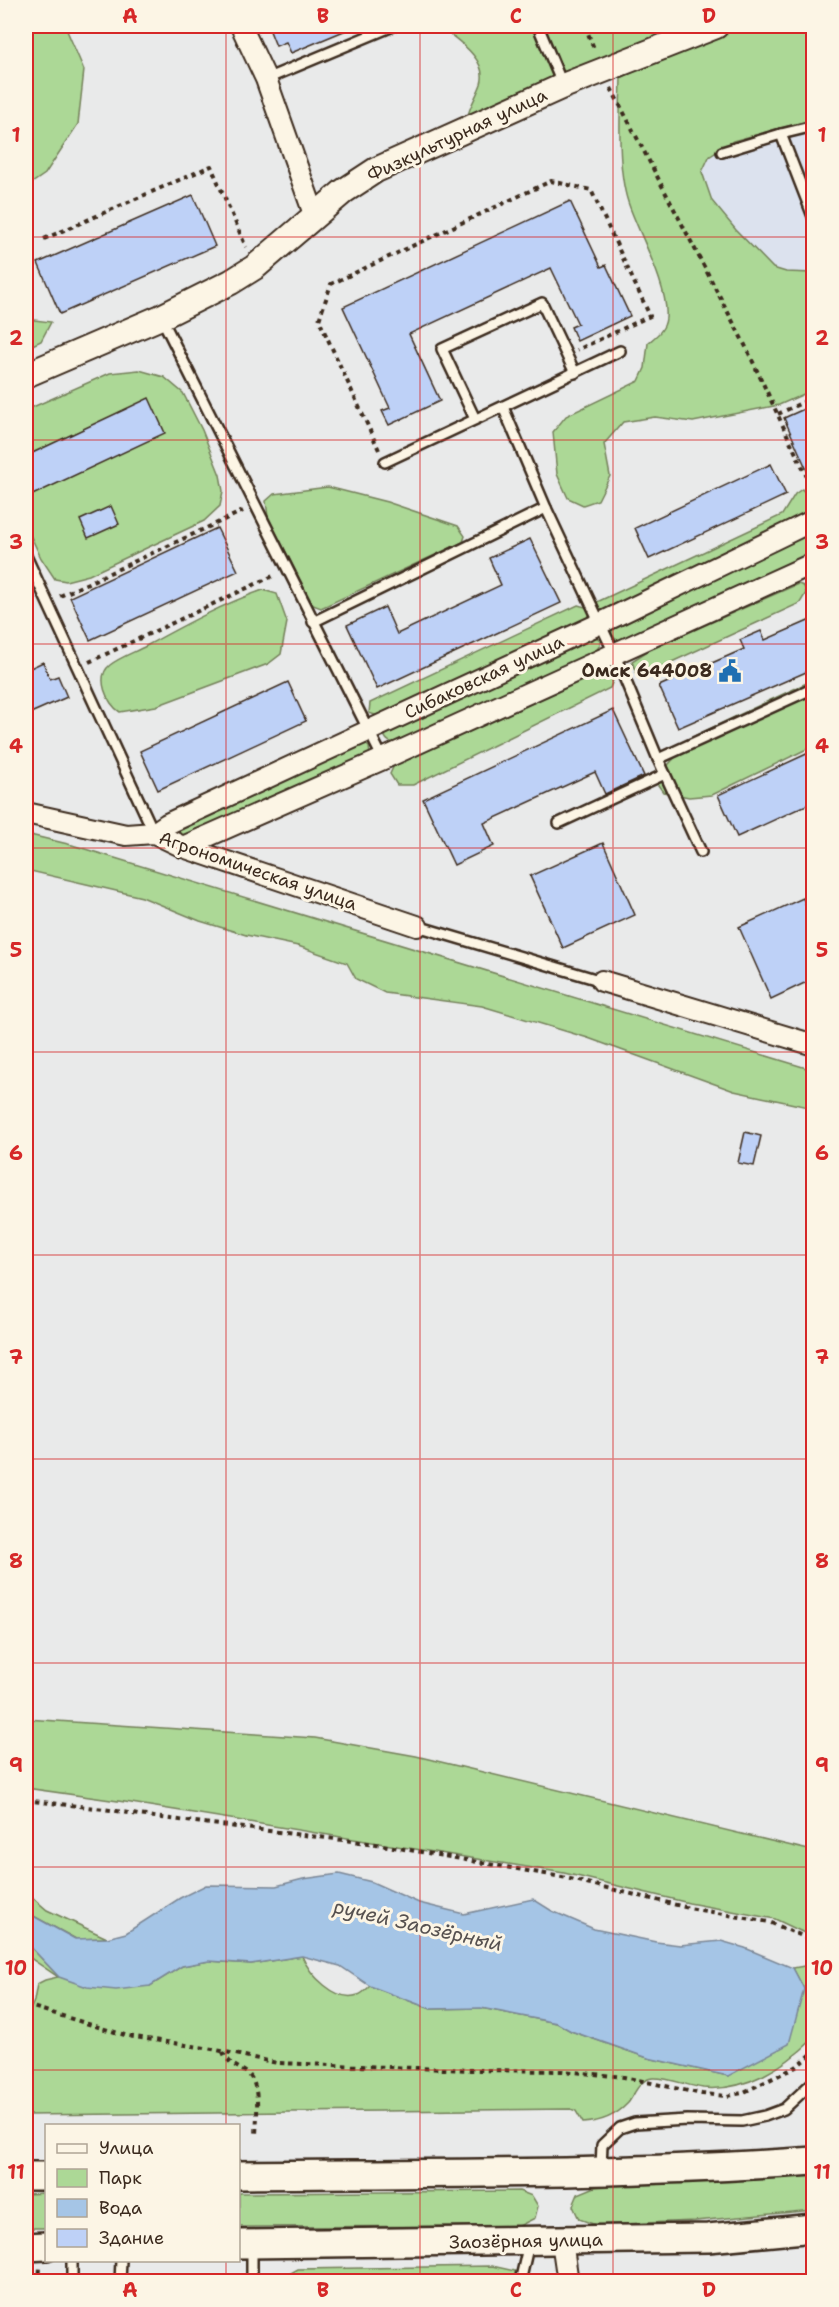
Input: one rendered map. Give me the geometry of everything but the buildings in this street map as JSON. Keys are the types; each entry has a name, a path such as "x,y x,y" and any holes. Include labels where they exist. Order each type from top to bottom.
{"main road":[{"path":"240,2175 601,2172 700,2169 813,2161"},
{"path":"26,2176 45,2176"},
{"name":"Заозёрная улица","path":"245,2244 708,2238 813,2228"},
{"path":"26,2247 45,2246"}],"street":[{"path":"241,26 266,79 315,217"},
{"name":"Физкультурная улица","path":"26,375 161,317 231,282 255,267 344,191 376,170 563,86 716,26"},
{"name":"Сибаковская улица","path":"154,833 166,824 601,623 813,520"},
{"name":"Сибаковская улица","path":"183,847 383,759 813,563"},
{"name":"Агрономическая улица","path":"26,813 126,835 154,833 183,847 417,926"},
{"path":"602,981 813,1045"},
{"path":"562,2241 568,2282"}],"lane":[{"path":"266,79 393,26"},
{"path":"538,26 563,86"},
{"path":"722,152 813,126"},
{"path":"781,134 813,219"},
{"path":"475,419 442,350 543,303 575,373"},
{"path":"161,317 383,759"},
{"path":"385,462 621,351"},
{"path":"503,407 701,852"},
{"path":"313,622 546,508"},
{"path":"26,556 154,833"},
{"path":"658,759 813,688"},
{"path":"560,823 665,774"},
{"path":"417,926 602,981"},
{"path":"601,2172 602,2145 620,2128 635,2123 687,2120 742,2121 765,2116 784,2109 813,2081"},
{"path":"520,2282 530,2241"},
{"path":"245,2244 252,2282"},
{"path":"72,2262 72,2282"},
{"path":"120,2262 120,2282"}],"path":[{"path":"585,26 602,71 739,335 813,492"},
{"path":"44,238 211,166 255,267"},
{"path":"385,462 319,320 332,284 551,181 591,190 650,316 567,355"},
{"path":"778,414 813,397"},
{"path":"47,602 255,505"},
{"path":"77,667 287,569"},
{"path":"26,1800 108,1808 138,1815 376,1844 562,1877 689,1908 769,1922 813,1941"},
{"path":"26,2005 128,2036 277,2063 563,2071 624,2077 702,2094 728,2096 759,2086 796,2067 813,2052"},
{"path":"223,2052 226,2060 249,2074 256,2088 256,2137"}],"shaded area":[{"path":"813,26 813,390 779,405 635,87"}],"green space":[{"path":"26,26 65,26 84,70 78,124 45,174 26,187"},
{"path":"446,26 813,26 813,73 807,80 811,120 733,141 709,157 702,172 712,201 773,268 786,272 813,273 813,390 779,405 693,422 655,417 623,422 604,444 610,476 598,500 583,505 568,498 557,474 553,432 566,416 639,381 645,368 648,343 660,332 666,318 663,291 628,202 622,173 621,78 650,63 474,116 468,115 481,84 481,68 473,54 447,32"},
{"path":"26,319 51,322 41,341 26,348"},
{"path":"139,370 164,377 183,393 202,430 220,475 223,491 220,506 204,521 89,575 66,581 55,579 41,558 26,526 26,497 149,399 26,456 26,410 110,373"},
{"path":"328,487 387,502 458,526 465,536 463,542 321,608 313,605 268,517 266,501 274,494"},
{"path":"802,489 809,502 806,517 605,612 598,609 597,602 782,515 795,494"},
{"path":"813,532 813,555 621,640 615,639 612,634 612,627"},
{"path":"798,584 804,586 806,593 800,603 650,672 636,673 632,661 649,650"},
{"path":"263,590 277,594 287,622 281,654 268,664 156,706 120,712 111,703 103,683 103,676 110,665 204,615"},
{"path":"578,605 589,608 592,619 381,717 369,713 370,703"},
{"path":"595,636 600,640 596,651 397,743 389,741 384,734"},
{"path":"598,666 610,668 615,675 610,688 413,785 397,785 390,774 395,763"},
{"path":"813,680 813,746 712,795 689,797 663,792 658,785 668,765 696,735"},
{"path":"363,742 369,747 370,755 189,838 176,834 174,828"},
{"path":"26,834 72,845 813,1070 813,1108 734,1091 588,1038 482,1006 385,993 356,979 347,963 298,946 246,935 200,921 142,897 26,870"},
{"path":"26,1719 315,1738 416,1756 813,1851 813,1937 775,1919 689,1903 564,1873 26,1788"},
{"path":"26,1892 47,1910 107,1938 76,1939 26,1912"},
{"path":"26,1942 59,1977 150,1986 182,1966 209,1961 251,1964 302,1956 311,1971 324,1985 341,1995 358,1995 370,1986 431,2009 481,2008 557,2023 571,2031 648,2058 728,2076 804,1989 793,1968 804,1966 813,1973 813,2039 777,2068 749,2082 734,2086 703,2088 665,2079 648,2079 641,2084 628,2103 613,2115 602,2120 583,2123 576,2111 571,2109 26,2115 26,2020 34,2001 37,1984 58,1977 26,1955"},
{"path":"813,2175 813,2210 695,2221 596,2225 579,2219 573,2206 578,2194 595,2187"},
{"path":"519,2191 532,2196 538,2206 535,2218 519,2226 240,2227 240,2193"},
{"path":"45,2193 45,2228 26,2228 26,2194"},
{"path":"492,2266 515,2271 515,2280 286,2281 289,2274 298,2269"}],"water":[{"name":"ручей Заозёрный","path":"339,1874 372,1882 419,1903 464,1914 533,1899 552,1911 594,1929 656,1942 680,1945 721,1941 745,1948 793,1968 804,1989 789,2044 728,2076 648,2058 571,2031 557,2023 481,2008 431,2009 370,1986 340,1966 302,1956 251,1964 209,1961 182,1966 150,1986 116,1990 87,1987 59,1977 26,1942 26,1912 75,1939 107,1938 126,1933 180,1898 206,1885 276,1886 303,1879"}],"place":[{"name":"Омск 644008","path":"730,671"}]}
